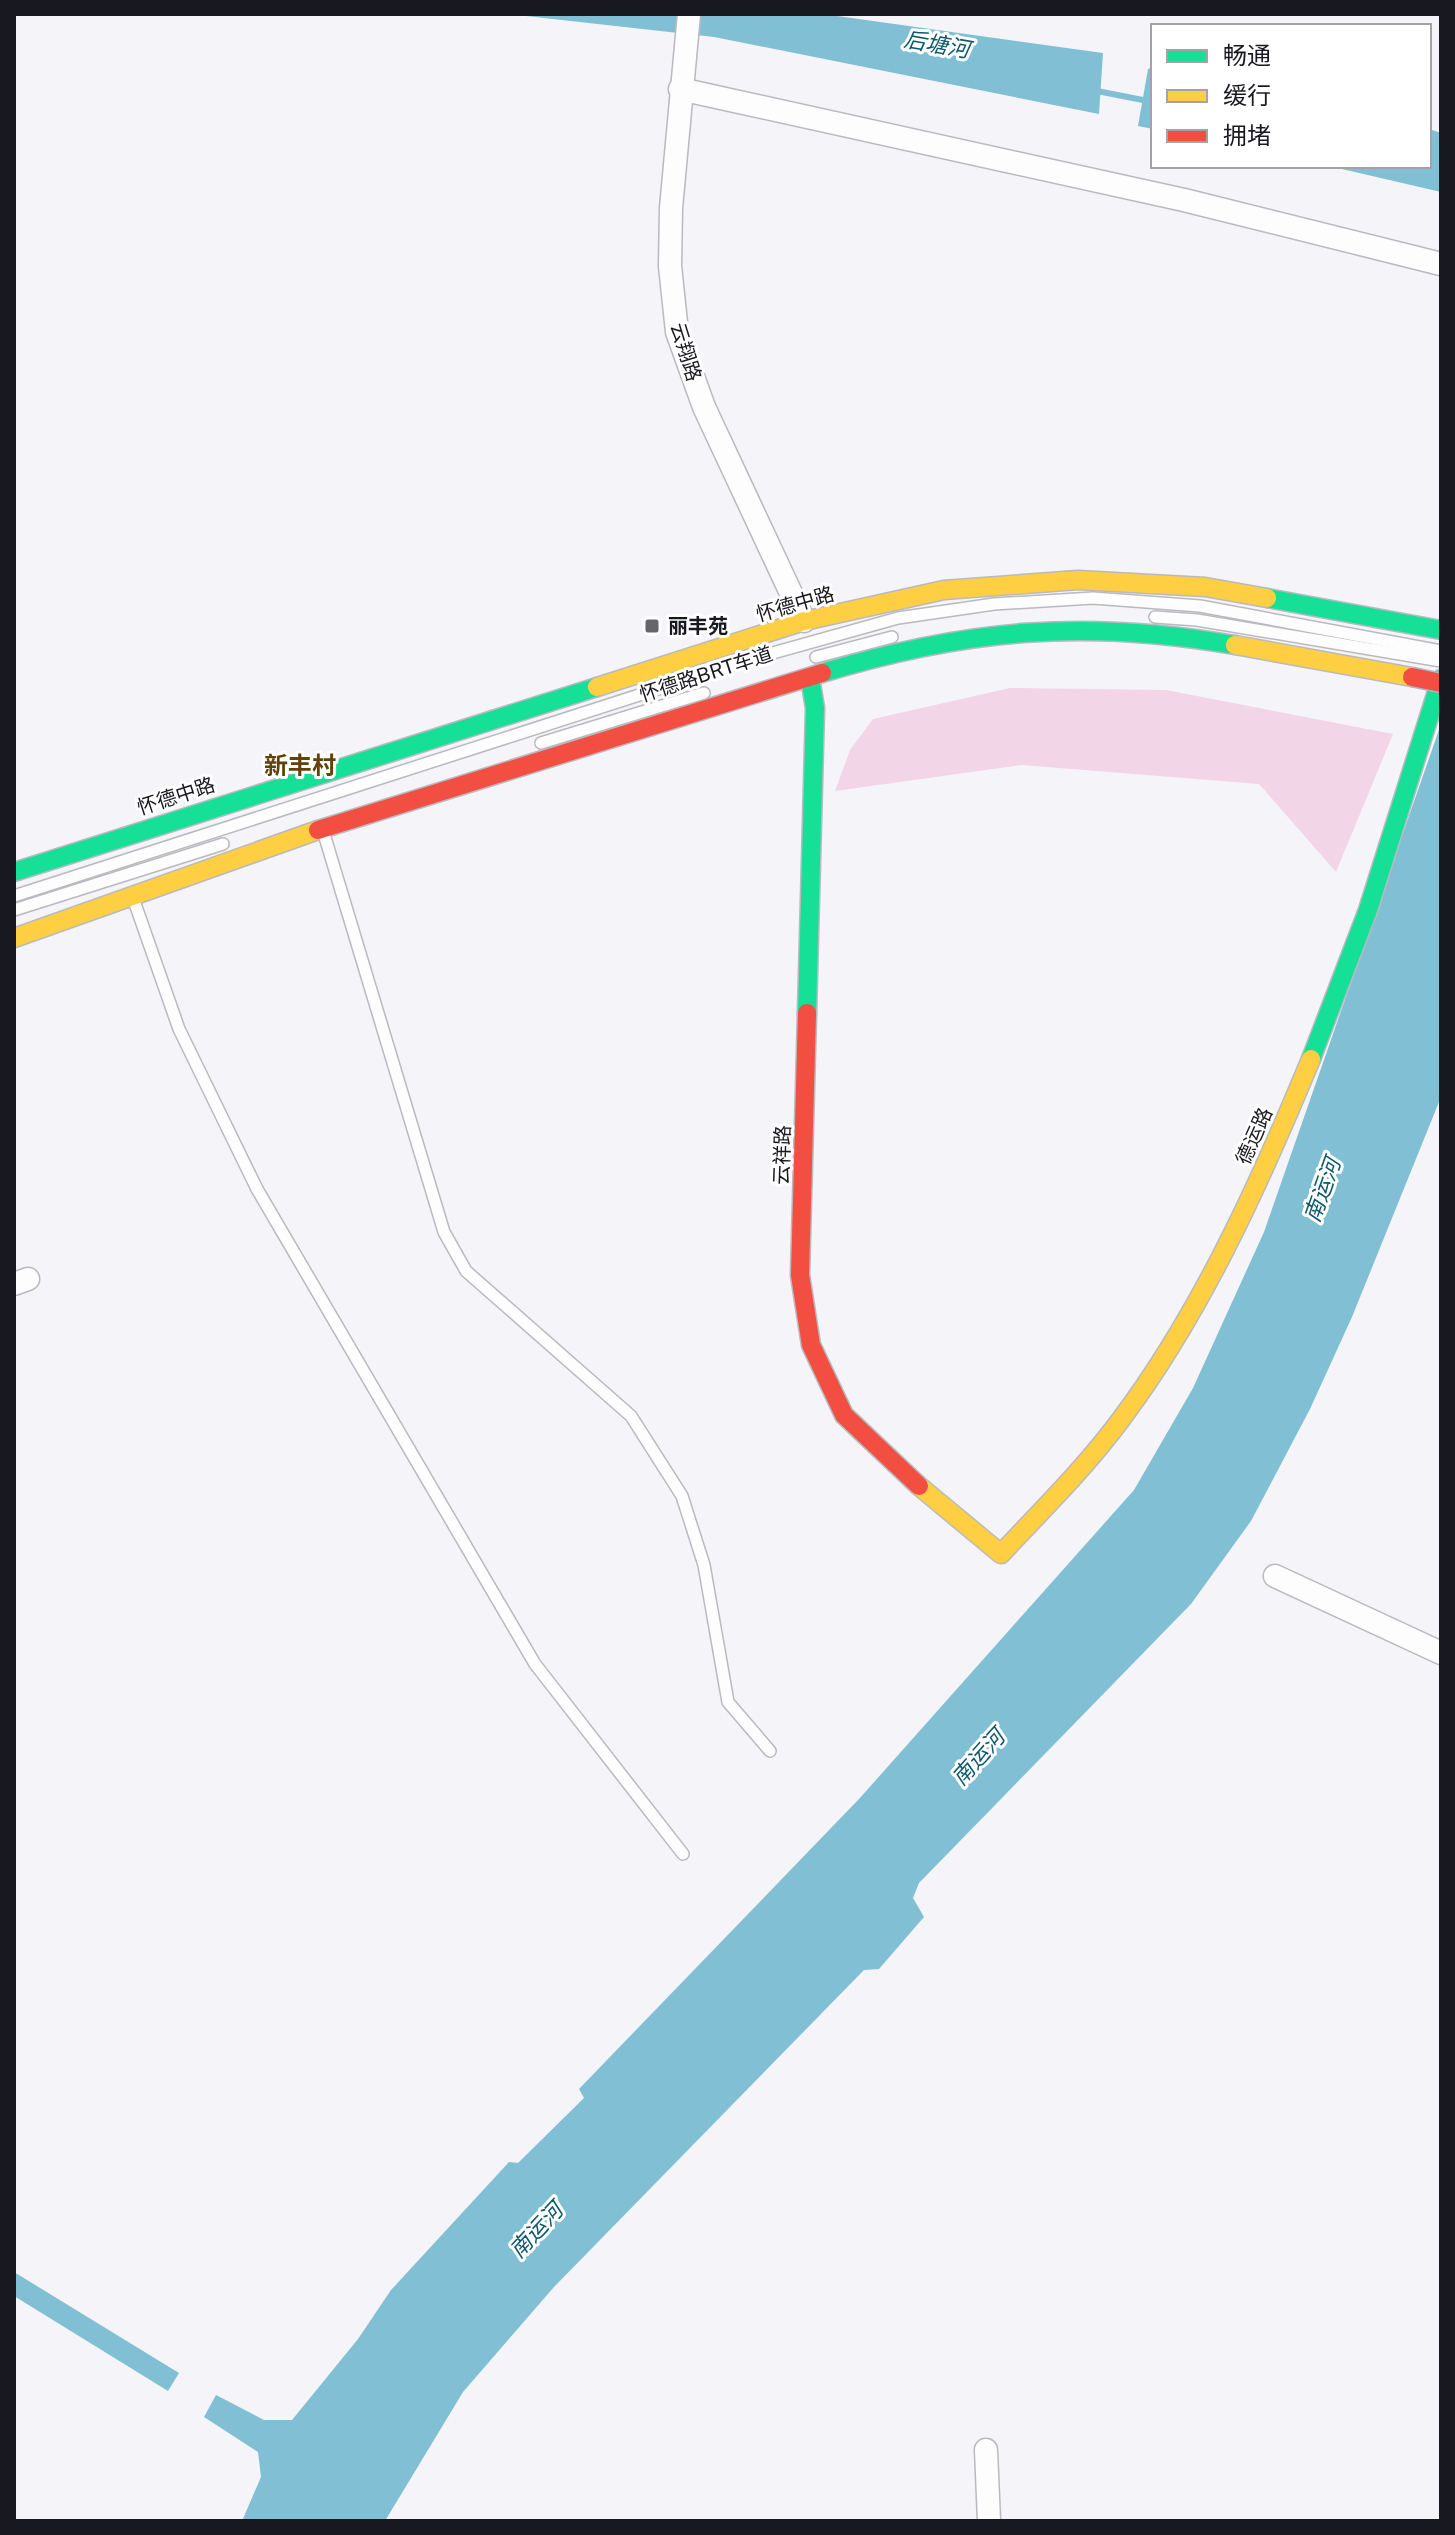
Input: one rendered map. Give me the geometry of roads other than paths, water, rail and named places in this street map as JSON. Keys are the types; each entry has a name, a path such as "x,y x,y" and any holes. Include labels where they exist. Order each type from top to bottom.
{"main road":[{"name":"怀德中路","path":"14,872 804,621 944,590 1078,580 1205,587 1433,628"},
{"path":"14,938 131,891 808,669 965,637 1033,630 1209,640 1441,681"},
{"name":"云祥路","path":"808,669 815,708 800,1275 811,1345 844,1415 910,1478 1001,1554"},
{"name":"德运路","path":"1001,1554 1108,1437 1177,1332 1252,1197 1321,1039 1441,681"}],"street":[{"name":"云翔路","path":"689,14 680,89 670,266 677,332 704,407 804,621"},
{"path":"680,89 1184,200 1441,264"},
{"path":"1275,1576 1441,1653"},
{"path":"986,2450 989,2521"}],"lane":[{"name":"怀德路BRT车道","path":"14,896 748,660 898,618 994,604 1093,598 1200,606 1419,651"},
{"path":"1137,616 1197,620 1419,651 1441,651"},
{"path":"808,669 860,643 903,635"},
{"path":"1419,651 1441,661"},
{"name":"怀德路BRT车道","path":"528,748 723,687"},
{"path":"322,828 444,1232 466,1271 631,1416 674,1483 682,1496 704,1565 728,1702 770,1751"},
{"path":"14,910 241,838"},
{"path":"131,891 179,1029 265,1203 535,1664 683,1854"}],"water":[{"path":"508,14 823,14 1103,53 1099,114 714,37"},
{"path":"1151,68 1151,129 1138,126 1148,69"},
{"path":"1431,130 1441,133 1441,192 1338,168 1431,168"},
{"name":"南运河","path":"1441,724 1441,1097 1352,1317 1310,1409 1251,1521 1191,1604 919,1883 913,1898 924,1917 879,1969 864,1970 554,2287 463,2392 385,2521 242,2521 261,2477 258,2452 204,2417 216,2395 264,2420 292,2420 358,2339 391,2290 509,2162 518,2163 584,2098 579,2089 859,1799 1134,1490 1193,1388 1264,1232"},
{"path":"14,2272 179,2373 168,2391 14,2296"}],"waterway":[{"name":"后塘河","path":"1092,90 1151,102"}],"place":[{"name":"丽丰苑","path":"652,626"}],"district":[{"name":"新丰村","path":"300,766"}]}
